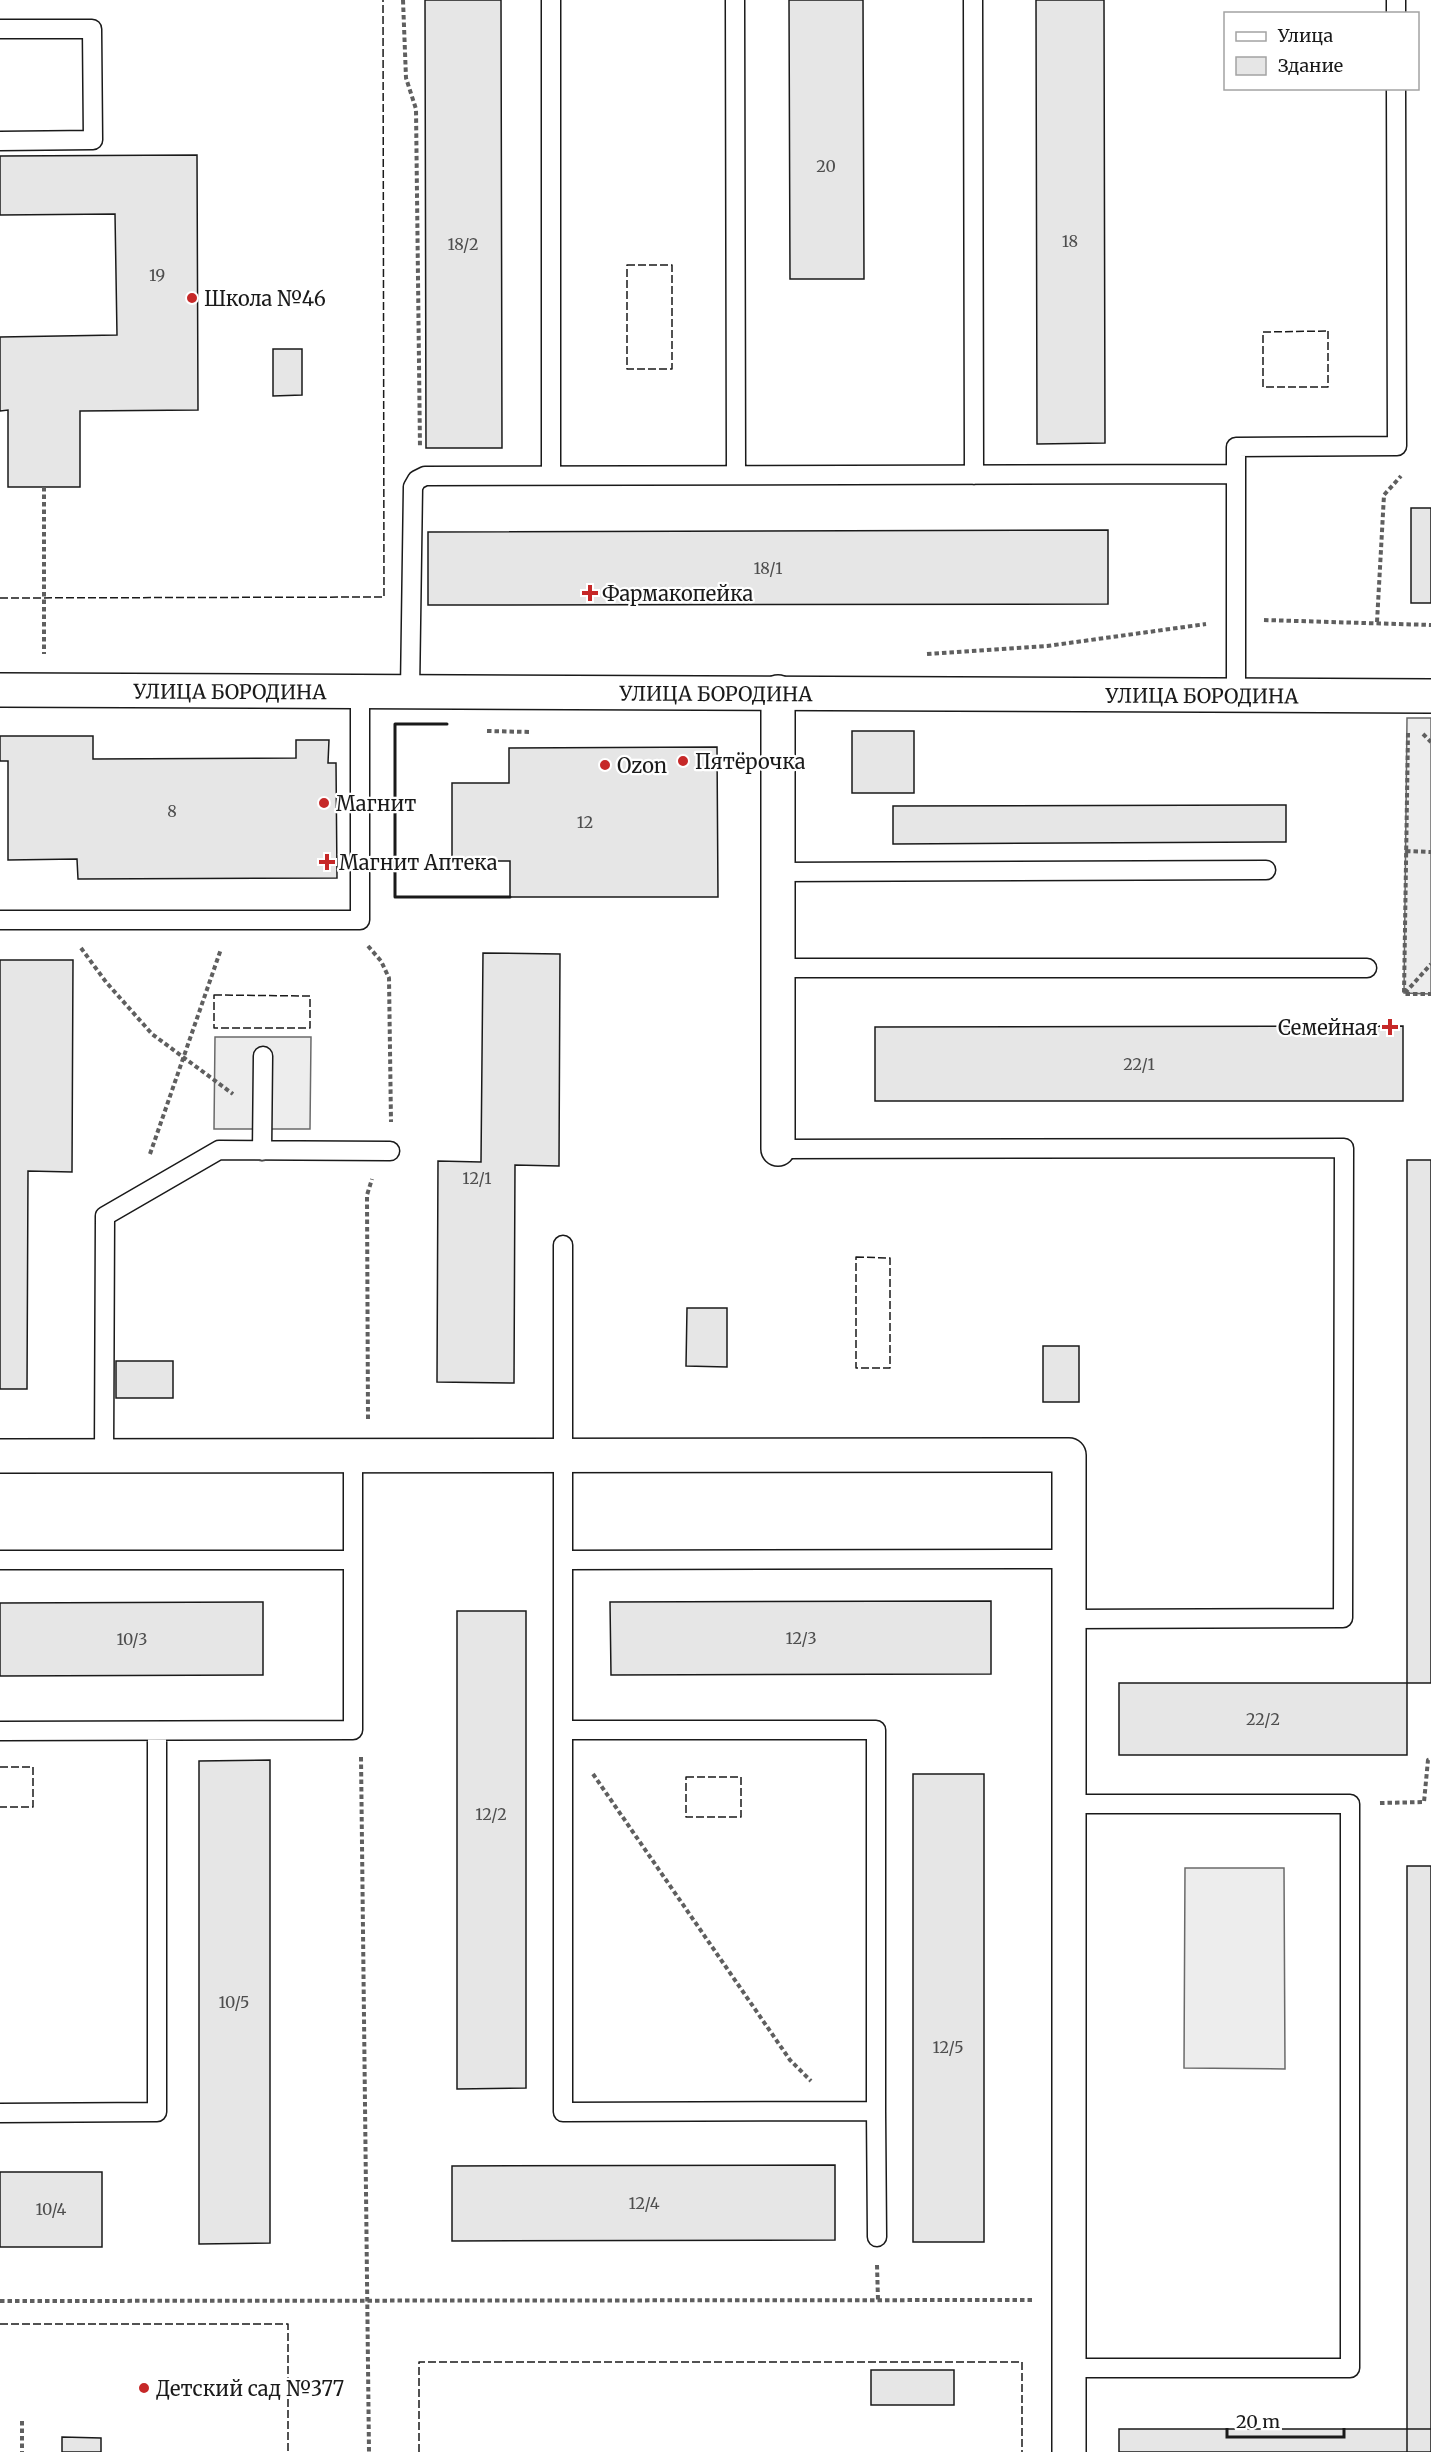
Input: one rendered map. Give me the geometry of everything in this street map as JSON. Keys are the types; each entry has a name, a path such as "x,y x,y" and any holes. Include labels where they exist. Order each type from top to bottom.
{"street":[{"name":"УЛИЦА БОРОДИНА","path":"0,690 1431,696"},
{"path":"778,692 778,1149"},
{"path":"0,1456 1069,1455 1069,2452"}],"lane":[{"path":"551,0 551,476"},
{"path":"735,0 736,475"},
{"path":"973,0 974,475"},
{"path":"0,29 92,29 93,129 93,140 0,141"},
{"path":"1236,695 1236,447 1397,446 1396,90"},
{"path":"410,691 412,487 425,476 1236,474"},
{"path":"0,920 360,920 360,691"},
{"path":"778,872 1266,870"},
{"path":"778,968 1367,968"},
{"path":"262,1150 263,1056"},
{"path":"778,1149 1344,1148 1343,1618 1069,1619"},
{"path":"104,1456 105,1216 219,1150 390,1151"},
{"path":"563,1245 563,2112 876,2112"},
{"path":"0,1731 353,1730 353,1560 361,1456"},
{"path":"563,1560 1069,1559"},
{"path":"0,1560 353,1560"},
{"path":"563,1730 876,1730 876,2237"},
{"path":"0,2113 157,2112 157,1731"},
{"path":"1069,1804 1350,1803 1350,2368 1069,2368"}],"path":[{"path":"404,0 406,78 416,109 420,478"},
{"path":"44,487 44,690"},
{"path":"1377,622 1384,495"},
{"path":"917,655 1047,646 1236,620 1431,625"},
{"path":"1404,994 1408,729"},
{"path":"1406,851 1431,852"},
{"path":"71,920 79,945 106,982 152,1034 262,1115"},
{"path":"140,1196 150,1156 231,920"},
{"path":"360,920 366,944 381,961 389,978 390,1151 388,1165 371,1180 367,1195 361,1456"},
{"path":"1404,994 1431,964"},
{"path":"1404,994 1431,994"},
{"path":"353,1730 362,1761 369,2452"},
{"path":"563,1730 790,2060 841,2112"},
{"path":"1350,1803 1424,1802 1428,1760 1431,1760"},
{"path":"0,2301 1069,2300"},
{"path":"22,2421 22,2452"}],"shaded area":[{"path":"1407,718 1431,718 1431,994 1404,993"},
{"path":"215,1037 311,1037 310,1129 214,1129"},
{"path":"1185,1868 1284,1868 1285,2069 1184,2068"}],"building":[{"path":"425,0 501,0 502,448 426,448"},
{"path":"789,0 863,0 864,279 790,279"},
{"path":"1036,0 1104,0 1105,443 1037,444"},
{"path":"197,155 198,410 80,411 80,487 8,487 8,410 0,411 0,337 117,335 115,214 0,215 0,156"},
{"path":"273,349 302,349 302,395 273,396"},
{"path":"1411,508 1431,508 1431,603 1411,603"},
{"path":"1108,530 1108,604 428,605 428,532"},
{"path":"852,731 914,731 914,793 852,793"},
{"path":"0,736 93,736 93,759 296,758 296,740 329,740 328,763 336,763 337,878 78,879 77,859 8,860 8,761 0,761"},
{"path":"717,747 718,897 510,897 510,861 452,861 452,783 509,783 509,748"},
{"path":"1286,805 1286,842 893,844 893,806"},
{"path":"483,953 560,954 559,1166 515,1165 514,1383 437,1382 438,1161 481,1162"},
{"path":"0,960 73,960 72,1172 28,1171 27,1389 0,1389"},
{"path":"1403,1026 1403,1101 875,1101 875,1027"},
{"path":"1407,1160 1431,1160 1431,1683 1407,1683"},
{"path":"687,1308 727,1308 727,1367 686,1366"},
{"path":"1043,1346 1079,1346 1079,1402 1043,1402"},
{"path":"116,1361 173,1361 173,1398 116,1398"},
{"path":"991,1601 991,1674 611,1675 610,1602"},
{"path":"263,1602 263,1675 0,1676 0,1603"},
{"path":"457,1611 526,1611 526,2088 457,2089"},
{"path":"1119,1683 1407,1683 1407,1755 1119,1755"},
{"path":"270,1760 270,2243 199,2244 199,1761"},
{"path":"913,1774 984,1774 984,2242 913,2242"},
{"path":"1407,1866 1431,1866 1431,2429 1407,2429"},
{"path":"835,2165 835,2240 452,2241 452,2166"},
{"path":"0,2172 102,2172 102,2247 0,2247"},
{"path":"871,2370 954,2370 954,2405 871,2405"},
{"path":"1119,2429 1407,2429 1407,2452 1119,2452"},
{"path":"1407,2429 1431,2429 1431,2452 1407,2452"},
{"path":"62,2437 101,2438 101,2452 62,2452"}],"fence":[{"path":"0,598 384,597 383,0"},
{"path":"627,265 672,265 672,369 627,369 627,265"},
{"path":"1328,331 1328,387 1263,387 1263,332 1328,331"},
{"path":"214,995 310,996 310,1028 214,1028 214,995"},
{"path":"856,1257 890,1258 890,1368 856,1368 856,1257"},
{"path":"0,1767 33,1767 33,1807 0,1807"},
{"path":"686,1777 741,1777 741,1817 686,1817 686,1777"},
{"path":"0,2324 288,2324 288,2452"},
{"path":"419,2452 419,2362 1022,2362 1022,2452"}],"wall":[{"path":"447,724 395,724 395,897 510,897"}],"place":[{"name":"Школа №46","path":"192,298"},
{"name":"Фармакопейка","path":"590,593"},
{"name":"Пятёрочка","path":"683,761"},
{"name":"Ozon","path":"605,765"},
{"name":"Магнит","path":"324,803"},
{"name":"Магнит Аптека","path":"327,862"},
{"name":"Семейная","path":"1390,1027"},
{"name":"Детский сад №377","path":"144,2388"}]}
